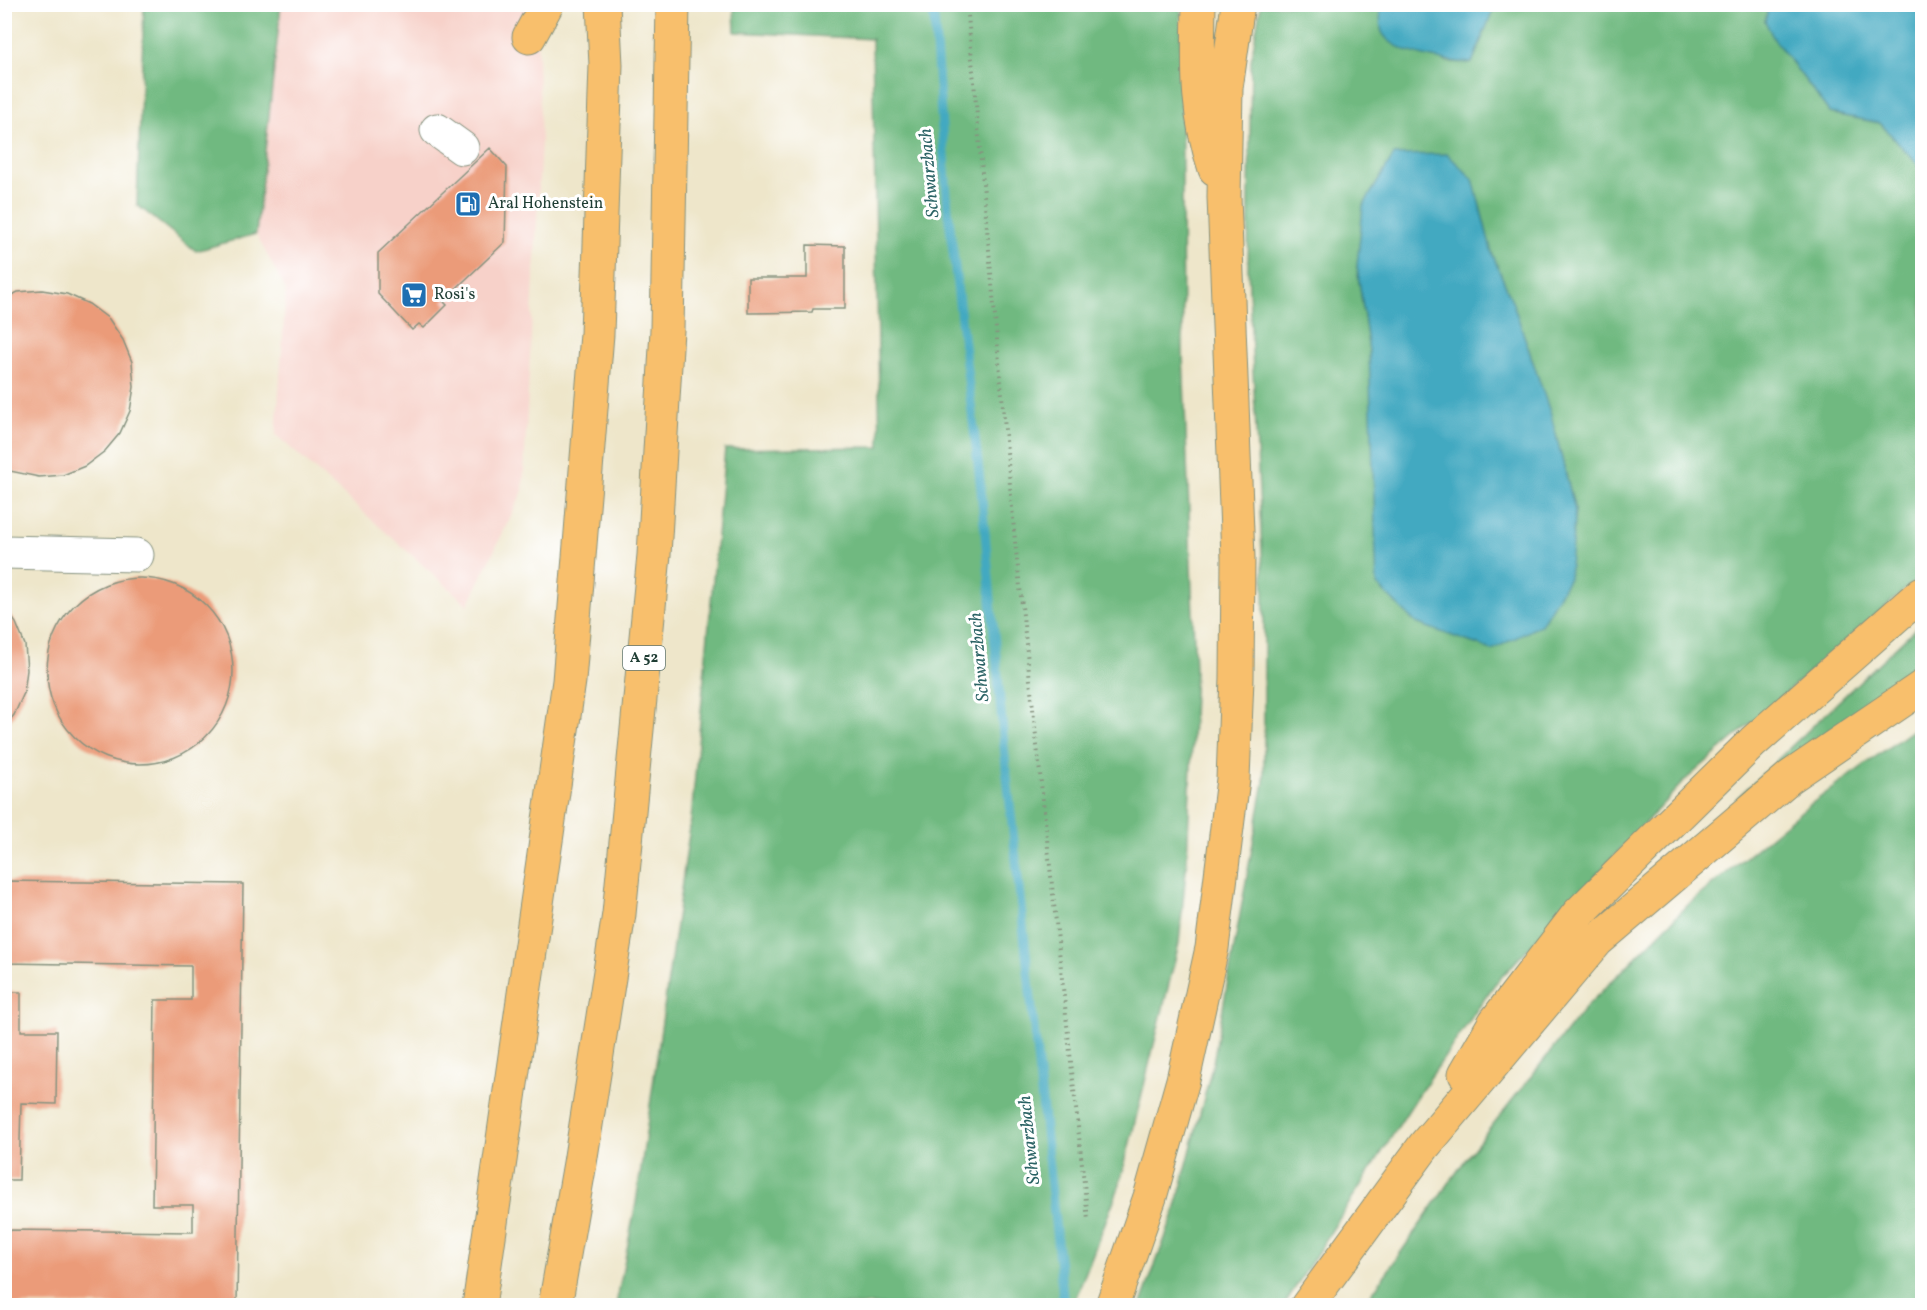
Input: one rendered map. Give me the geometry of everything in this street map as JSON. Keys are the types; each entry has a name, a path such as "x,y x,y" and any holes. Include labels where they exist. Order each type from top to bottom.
{"highway":[{"path":"529,37 548,4"},
{"path":"478,1305 569,681 597,334 606,65 603,4"},
{"name":"A 52","path":"555,1305 619,914 654,555 667,330 673,4"},
{"path":"1199,4 1198,90 1201,120 1224,197"},
{"path":"1112,1305 1150,1197 1188,1058 1212,948 1233,779 1238,558 1224,197 1226,88 1238,4"},
{"path":"1424,1146 1495,1022 1578,915 1753,742 1923,593"},
{"path":"1306,1305 1424,1146 1597,941 1790,777 1923,687"}],"lane":[{"path":"4,552 137,555"}],"path":[{"path":"967,4 1015,541 1088,1220"}],"shaded area":[{"path":"281,5 536,5 541,142 523,491 468,605 276,435 286,290 256,234"}],"green space":[{"path":"144,5 281,5 256,234 196,251 137,205"},
{"path":"734,5 1181,5 1183,354 1195,670 1187,859 1179,943 1119,1187 1073,1305 616,1305 636,1203 691,820 725,449 880,447 872,39 735,32"},
{"path":"1261,5 1380,5 1382,31 1447,62 1472,63 1495,5 1769,5 1765,21 1830,113 1880,123 1922,169 1922,575 1684,781 1494,985 1417,1097 1284,1305 1140,1306 1175,1211 1213,1063 1264,782 1264,592 1248,269 1251,59","holes":["1492,253 1539,380 1575,510 1369,351 1357,266"]},
{"path":"1922,622 1922,662 1736,799"},
{"path":"1922,723 1922,1305 1364,1305 1468,1156 1586,1007 1689,904 1804,809"}],"water":[{"path":"1380,4 1495,5 1472,63 1423,56 1388,40 1382,32"},
{"path":"1769,5 1922,5 1922,169 1880,123 1830,113 1774,39 1765,21"},
{"path":"1447,154 1473,179 1492,253 1514,306 1551,415 1575,510 1569,578 1541,625 1492,650 1416,623 1377,585 1369,351 1357,266 1363,206 1394,155"}],"building":[{"name":"Aral Hohenstein","path":"490,148 507,167 505,242 443,301 447,305 424,328 419,324 412,330 378,294 378,253"},
{"path":"807,245 845,246 845,309 748,313 748,278 807,278"},
{"path":"42,290 67,294 89,304 109,319 123,340 132,362 134,387 130,411 120,433 105,451 85,466 63,475 39,477 5,470 5,298 18,292"},
{"path":"140,578 176,585 192,593 206,605 218,619 226,635 233,671 226,707 218,723 206,737 192,749 176,757 140,764 104,757 88,749 74,737 62,723 54,707 47,671 54,635 62,619 74,605 88,593 104,585"},
{"path":"4,606 16,623 25,645 27,670 24,693 14,715 4,727"},
{"path":"4,881 243,884 237,1306 4,1305 4,1230 193,1232 193,1205 152,1205 155,1000 191,1000 191,966 4,963"},
{"path":"4,992 21,992 21,1031 57,1031 56,1104 21,1103 19,1180 4,1180"}],"waterway":[{"name":"Schwarzbach","path":"933,4 948,209 981,489 1006,767 1064,1306"}],"place":[{"name":"Aral Hohenstein","path":"468,204"},
{"name":"Rosi's","path":"414,295"}]}
